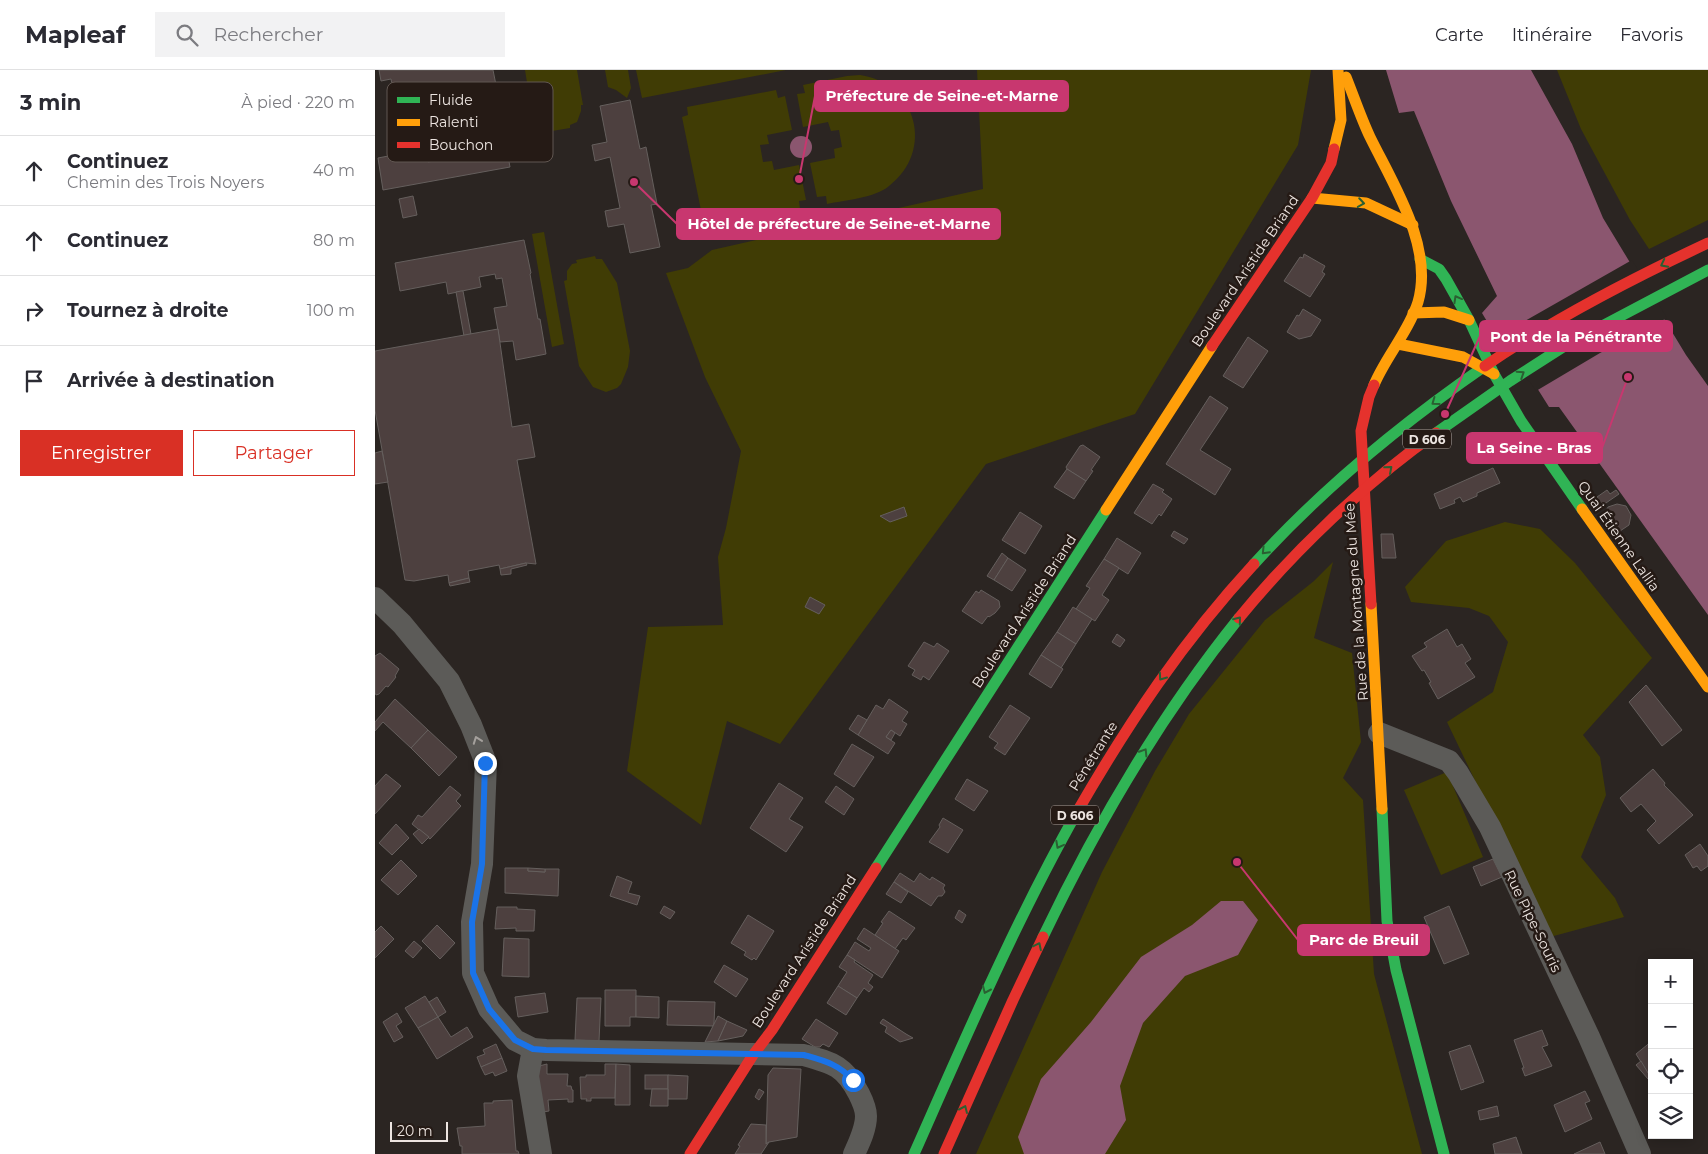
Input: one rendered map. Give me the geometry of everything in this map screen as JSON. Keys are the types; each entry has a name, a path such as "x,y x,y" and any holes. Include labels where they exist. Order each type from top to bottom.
{"street":[{"name":"Boulevard Aristide Briand","path":"690,1154 753,1055 772,1030 1217,338 1312,198 1331,163 1341,120 1337,70"},
{"name":"Rue de la Montagne du Mée","path":"1344,70 1369,134 1413,225 1420,259 1421,283 1418,302 1369,397 1361,431 1379,733 1387,921 1396,970 1444,1154"},
{"path":"1312,198 1366,203 1413,225"},
{"name":"Pénétrante","path":"914,1154 995,970 1075,816 1148,697 1183,648 1237,581 1330,487 1432,404 1513,348 1664,263 1708,243"},
{"name":"Quai Étienne Lallia","path":"1420,259 1439,269 1447,279 1469,320 1494,374 1521,420 1708,687"},
{"name":"D 606","path":"944,1154 1063,894 1119,793 1162,724 1209,656 1263,589 1301,549 1408,453 1510,381 1566,345 1708,270"},
{"path":"1413,312 1444,312 1469,320"},
{"path":"1398,344 1463,357 1494,374"},
{"path":"375,598 402,624 449,680 471,725 485,763 482,864 472,922 473,973 489,1009 515,1040 533,1049 804,1055 828,1061 843,1070 853,1080 863,1101 866,1116 862,1136 854,1154"},
{"name":"Rue Pipe-Souris","path":"1379,733 1449,762 1458,773 1489,827 1589,1037 1640,1154"},
{"path":"533,1049 528,1076 541,1154"}],"shaded area":[{"path":"525,70 577,70 583,105 581,105 577,122 570,125 570,128 553,131 553,82 527,82"},
{"path":"605,70 628,70 631,88 627,98 608,87"},
{"path":"636,70 786,70 642,98"},
{"path":"977,70 1311,70 1298,145 1135,414 986,464 780,744 727,721 701,825 627,771 648,627 723,625 718,557 726,528 741,451 705,377 666,273 688,268 712,250 983,189"},
{"path":"1386,70 1531,70 1572,144 1603,218 1686,355 1708,386 1708,615 1559,407 1549,407 1532,380 1513,365 1482,313 1497,296 1451,201 1414,111 1399,113"},
{"path":"1557,70 1708,70 1708,220 1649,249 1630,220 1581,129"},
{"path":"860,75 879,81 895,91 906,104 913,120 915,138 912,155 903,172 883,190 868,196 827,204 826,196 817,197 810,163 835,158 834,149 842,147 839,130 831,131 828,122 803,127 797,94 805,93 803,85"},
{"path":"776,90 778,98 785,96 792,130 767,135 769,144 760,145 763,162 772,161 774,170 799,165 806,200 799,201 800,209 712,227 711,219 703,220 682,117 688,115 687,107"},
{"path":"801,136 809,139 812,147 809,155 801,158 793,155 790,147 793,139"},
{"path":"544,232 564,344 552,347 532,234"},
{"path":"595,256 596,259 602,259 617,283 630,351 628,367 621,384 617,388 606,392 593,387 579,366 564,281 567,280 567,271 572,264 577,263 576,260"},
{"path":"1505,522 1540,529 1575,563 1652,658 1583,735 1600,757 1606,795 1581,857 1615,898 1624,917 1550,937 1447,722 1493,692 1508,642 1489,616 1469,608 1411,602 1405,587 1446,541"},
{"path":"1333,562 1314,638 1352,653 1361,742 1343,778 1363,800 1374,974 1422,1154 976,1154 1102,872 1155,771 1189,714 1265,620 1314,581"},
{"path":"1447,772 1483,857 1441,875 1404,790"},
{"path":"1221,901 1243,901 1258,920 1238,955 1185,976 1143,1023 1120,1086 1126,1120 1105,1154 1024,1154 1018,1137 1041,1079 1091,1022 1141,957 1192,925"}],"pier":[{"path":"1632,260 1667,318 1600,353 1536,391 1530,382 1511,367 1495,338"}],"building":[{"path":"379,70 493,70 495,82 392,82 391,79 381,81"},
{"path":"630,100 640,149 646,147 657,204 651,205 660,247 630,253 624,224 608,227 605,211 620,208 610,157 595,161 592,145 607,142 600,106"},
{"path":"387,156 387,162 509,162 510,167 383,190 378,158"},
{"path":"413,196 417,215 403,218 399,199"},
{"path":"524,240 546,354 516,360 513,341 500,342 494,308 507,306 502,278 496,279 495,274 479,277 481,287 448,294 446,282 400,291 395,263"},
{"path":"1304,254 1325,266 1322,272 1325,274 1310,297 1284,281 1300,257 1303,258"},
{"path":"463,291 471,334 464,336 456,292"},
{"path":"1303,309 1321,320 1311,336 1299,339 1287,332"},
{"path":"498,329 512,427 529,424 535,457 517,460 536,564 526,563 500,569 499,565 468,571 469,578 449,583 448,575 414,581 405,580 375,410 375,351"},
{"path":"1248,337 1268,351 1243,388 1223,376"},
{"path":"1210,396 1228,408 1200,450 1231,469 1215,495 1166,464"},
{"path":"1083,445 1100,457 1086,481 1066,467 1080,446"},
{"path":"382,451 388,482 375,484 375,453"},
{"path":"1493,468 1500,483 1477,493 1477,496 1463,502 1460,497 1454,500 1455,503 1440,509 1434,494"},
{"path":"1067,469 1086,481 1074,499 1054,487"},
{"path":"1153,484 1164,490 1162,492 1172,499 1161,516 1159,514 1152,524 1134,513"},
{"path":"1607,490 1610,494 1616,490 1619,494 1603,505 1597,497"},
{"path":"1597,497 1603,505 1597,509 1592,501"},
{"path":"1617,504 1626,506 1631,515 1629,525 1620,531 1616,531 1604,515 1608,507"},
{"path":"904,507 907,516 890,522 880,516"},
{"path":"1020,512 1042,526 1025,554 1002,540"},
{"path":"1174,531 1188,539 1184,544 1171,536"},
{"path":"1381,534 1393,534 1396,558 1382,558"},
{"path":"1117,538 1141,553 1128,574 1104,559"},
{"path":"1002,553 1008,558 994,580 987,576"},
{"path":"1008,558 1026,570 1012,591 994,580"},
{"path":"1104,559 1119,568 1102,595 1109,600 1095,621 1076,609 1090,588 1086,586"},
{"path":"526,563 527,565 511,569 511,574 501,575 500,569"},
{"path":"469,578 470,582 450,586 449,583"},
{"path":"981,590 999,601 1000,607 995,613 988,616 982,624 962,611 976,591 979,593"},
{"path":"810,597 825,605 819,614 805,607"},
{"path":"1073,607 1092,619 1076,644 1057,632"},
{"path":"1447,629 1457,647 1462,644 1471,659 1465,663 1475,677 1438,699 1424,670 1422,671 1412,656 1427,647 1424,643"},
{"path":"1057,632 1076,644 1061,668 1041,655"},
{"path":"1117,634 1125,640 1120,647 1112,642"},
{"path":"924,642 934,647 937,643 949,651 929,680 923,676 921,680 912,675 915,670 908,666"},
{"path":"380,653 399,669 396,677 388,687 386,686 376,695 375,656"},
{"path":"1041,655 1063,669 1051,688 1029,674"},
{"path":"1646,685 1682,730 1662,746 1629,702"},
{"path":"395,699 428,730 411,748 383,722 375,731 375,722"},
{"path":"889,699 908,712 902,721 907,724 900,736 891,730 886,737 895,743 888,754 858,735 876,705 883,709"},
{"path":"1010,705 1030,718 1005,755 994,748 998,743 989,737"},
{"path":"858,715 867,720 858,735 849,729"},
{"path":"428,730 457,757 439,776 411,748"},
{"path":"891,730 895,733 891,740 886,737"},
{"path":"852,744 874,757 854,787 834,774"},
{"path":"1653,769 1665,783 1664,785 1693,815 1659,844 1647,830 1656,821 1641,804 1631,812 1620,798"},
{"path":"386,774 401,786 375,814 375,786"},
{"path":"967,779 988,791 974,811 955,799"},
{"path":"779,783 803,798 789,819 803,827 786,852 750,828"},
{"path":"450,786 461,795 456,801 461,806 430,839 412,824 418,815 422,817"},
{"path":"836,786 854,799 844,815 825,802"},
{"path":"943,818 963,830 948,853 929,842 940,827 939,825"},
{"path":"396,824 409,838 392,855 379,843"},
{"path":"419,829 429,837 422,844 413,834"},
{"path":"1700,844 1708,856 1708,866 1701,871 1697,866 1693,868 1685,855"},
{"path":"1493,859 1502,877 1481,886 1473,867"},
{"path":"401,860 417,876 398,895 381,880"},
{"path":"505,868 528,868 528,871 545,872 545,869 559,869 558,896 505,893"},
{"path":"528,868 545,869 545,872 528,871"},
{"path":"900,873 914,882 920,873 930,880 932,877 945,885 943,888 945,892 942,896 938,896 931,906 894,882"},
{"path":"617,876 632,882 628,893 640,896 637,905 610,896"},
{"path":"894,882 908,892 901,903 886,894"},
{"path":"664,906 675,912 670,919 660,913"},
{"path":"1449,906 1469,954 1444,964 1424,917"},
{"path":"497,907 517,907 517,909 535,910 534,931 516,931 516,928 495,929"},
{"path":"959,910 966,915 962,923 955,918"},
{"path":"889,911 915,928 906,940 903,938 895,949 875,935"},
{"path":"748,915 774,931 756,960 754,958 752,960 744,955 746,952 731,943"},
{"path":"437,925 455,943 440,959 422,941"},
{"path":"381,926 394,939 375,958 375,932"},
{"path":"864,928 899,951 882,978 847,955 855,942 869,951 871,948 857,939"},
{"path":"504,938 529,939 529,977 502,976"},
{"path":"414,941 422,948 413,958 405,951"},
{"path":"847,955 873,975 868,983 873,987 869,992 864,988 857,998 838,986 847,972 839,967"},
{"path":"724,965 748,979 736,997 714,982"},
{"path":"838,986 857,998 846,1015 827,1003"},
{"path":"605,990 636,990 636,1017 630,1017 630,1026 605,1026"},
{"path":"545,993 548,1012 518,1017 515,997"},
{"path":"425,996 438,1017 418,1028 405,1008"},
{"path":"636,996 659,997 659,1018 636,1017"},
{"path":"437,997 446,1012 438,1017 429,1002"},
{"path":"577,998 601,998 599,1041 575,1040"},
{"path":"668,1001 715,1002 713,1026 667,1025"},
{"path":"397,1013 402,1022 396,1026 403,1037 394,1042 383,1022"},
{"path":"718,1016 727,1021 718,1041 705,1042"},
{"path":"438,1017 451,1037 467,1027 473,1037 437,1059 418,1028"},
{"path":"816,1019 838,1033 829,1047 823,1044 820,1047 815,1047 802,1039"},
{"path":"883,1019 913,1038 900,1042 885,1032 887,1027 880,1023"},
{"path":"727,1021 747,1030 743,1036 718,1041"},
{"path":"1542,1030 1548,1045 1542,1047 1552,1066 1525,1076 1514,1040"},
{"path":"496,1044 502,1058 481,1067 477,1057 485,1054 483,1050"},
{"path":"1648,1044 1648,1073 1636,1054"},
{"path":"1470,1045 1484,1082 1461,1090 1449,1052"},
{"path":"502,1058 507,1071 495,1076 493,1072 485,1075 481,1067"},
{"path":"1641,1061 1648,1073 1648,1079 1636,1065"},
{"path":"547,1064 547,1074 568,1074 567,1086 571,1086 573,1090 573,1102 568,1102 568,1099 548,1100 549,1111 543,1112 535,1067"},
{"path":"605,1064 616,1064 615,1098 591,1098 591,1101 581,1099 580,1077 586,1077 586,1075 605,1075"},
{"path":"616,1064 630,1065 630,1105 615,1105"},
{"path":"773,1068 801,1069 797,1137 766,1144 768,1075"},
{"path":"645,1075 668,1075 668,1089 645,1089"},
{"path":"668,1075 688,1076 687,1099 668,1099"},
{"path":"652,1089 668,1089 668,1106 650,1106"},
{"path":"759,1089 764,1092 759,1100 755,1097"},
{"path":"1585,1091 1590,1101 1585,1103 1592,1119 1565,1132 1554,1105"},
{"path":"512,1100 516,1151 519,1154 462,1154 462,1146 460,1146 457,1128 485,1126 484,1103"},
{"path":"1497,1106 1499,1116 1480,1120 1478,1111"},
{"path":"751,1124 766,1125 766,1144 769,1142 761,1154 735,1154 740,1146 738,1145"},
{"path":"1516,1137 1522,1154 1495,1154 1493,1144"},
{"path":"1600,1142 1605,1154 1574,1154"}],"traffic: fast":[{"path":"1420,259 1439,269 1446,279 1469,320 1494,374 1521,421 1582,509"},
{"path":"1436,433 1510,381 1566,345 1708,270"},
{"path":"1254,564 1280,536 1363,459 1423,411 1485,366"},
{"path":"876,868 1106,510"},
{"path":"1043,937 1085,853 1132,772 1183,693 1239,618"},
{"path":"1382,809 1387,921 1396,970 1444,1154"},
{"path":"914,1154 1012,938 1077,812"}],"traffic: slow":[{"path":"1334,149 1341,120 1338,70"},
{"path":"1346,77 1367,130 1409,216 1420,260 1421,281 1418,302 1414,313 1374,385"},
{"path":"1312,198 1366,203 1413,225"},
{"path":"1413,313 1444,312 1469,320"},
{"path":"1398,344 1463,357 1494,374"},
{"path":"1106,510 1212,346"},
{"path":"1582,509 1708,687"},
{"path":"1371,604 1382,809"}],"traffic: jam":[{"path":"1212,346 1312,198 1331,163 1334,149"},
{"path":"1485,366 1594,300 1708,243"},
{"path":"1371,604 1361,431 1369,397 1374,385"},
{"path":"1239,618 1283,568 1331,519 1383,474 1436,433"},
{"path":"1077,812 1158,683 1228,593 1254,564"},
{"path":"690,1154 876,868"},
{"path":"944,1154 1043,937"}],"place":[{"name":"Préfecture de Seine-et-Marne","path":"799,179"},
{"name":"Hôtel de préfecture de Seine-et-Marne","path":"634,182"},
{"name":"La Seine - Bras","path":"1628,377"},
{"name":"Pont de la Pénétrante","path":"1445,414"},
{"name":"Parc de Breuil","path":"1237,862"}],"route":[{"path":"485,763 482,864 472,922 473,973 489,1009 515,1040 533,1049 546,1050 725,1055 804,1055 828,1061 843,1070 853,1080"}]}
